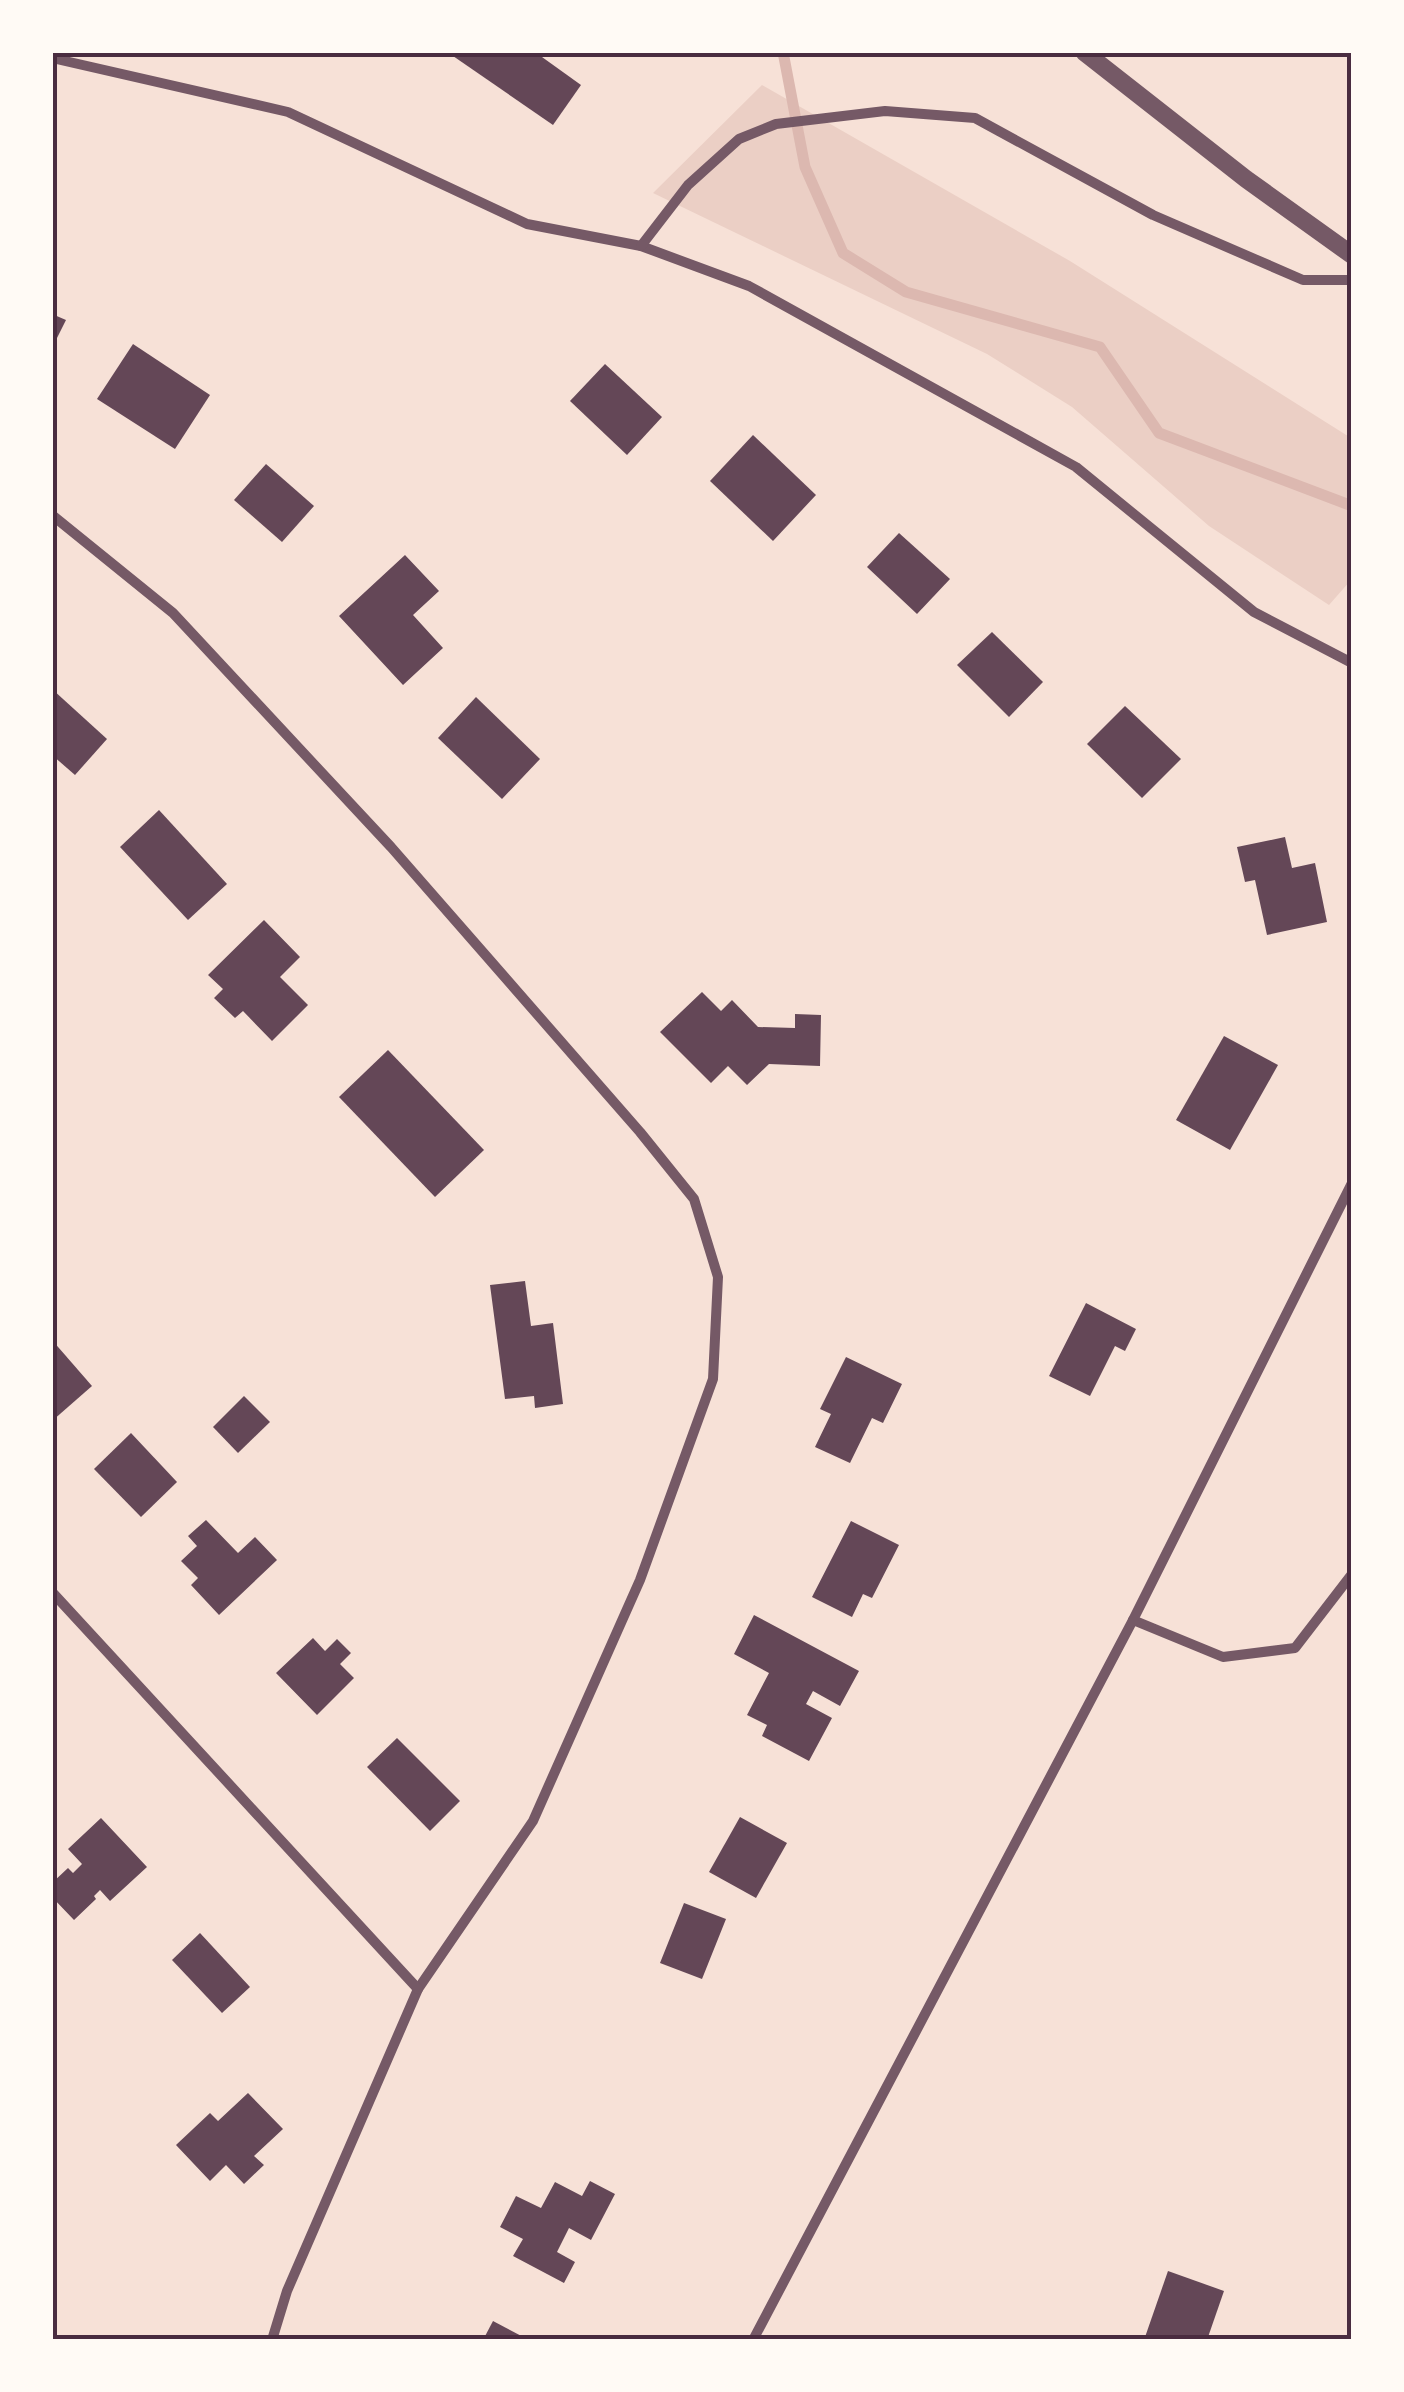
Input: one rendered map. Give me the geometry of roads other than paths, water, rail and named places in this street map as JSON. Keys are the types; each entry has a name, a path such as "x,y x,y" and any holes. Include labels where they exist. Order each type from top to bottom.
{"street":[{"path":"1084,52 1246,179 1352,254"},
{"path":"52,58 288,112 527,224 640,246 749,286 1076,467 1254,612 1352,663"},
{"path":"640,246 688,185 739,138 776,124 885,111 976,118 1186,230 1303,280 1352,280"},
{"path":"52,516 173,613 391,847 640,1132 694,1200 718,1277 713,1379 640,1580 533,1821 418,1989 288,2291 272,2340"},
{"path":"754,2340 1134,1620 1352,1183"},
{"path":"1134,1620 1223,1657 1295,1648 1352,1574"},
{"path":"52,1592 418,1989"}],"waterway":[{"path":"783,52 805,167 843,253 906,292 1100,347 1159,433 1352,506"}]}
